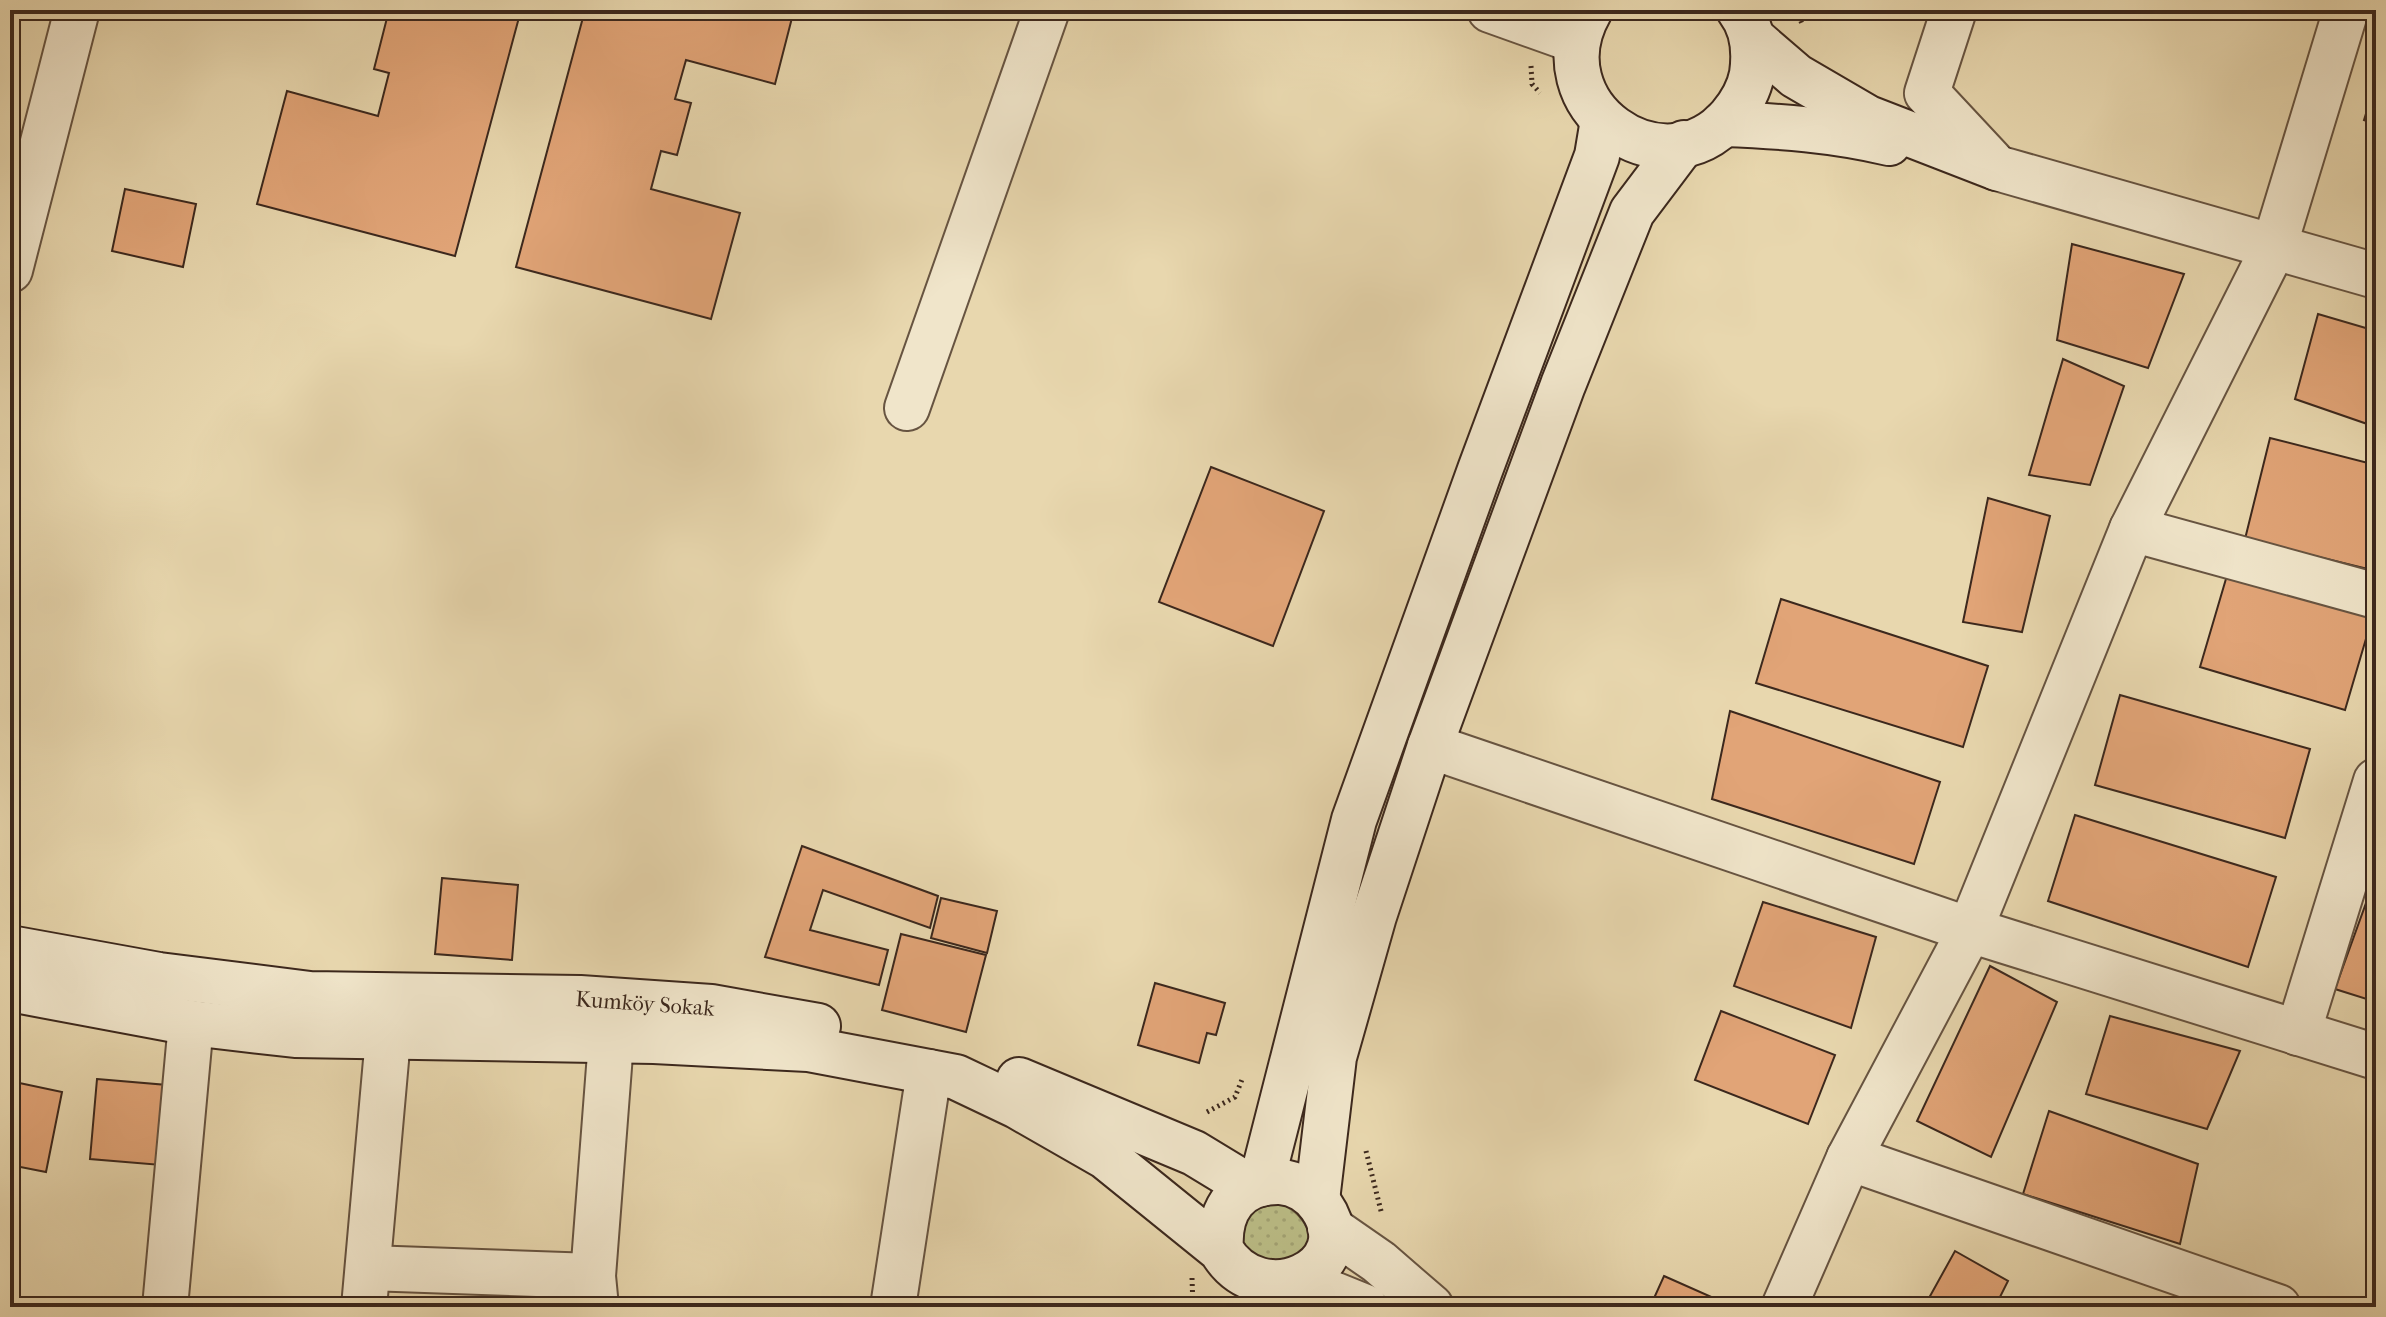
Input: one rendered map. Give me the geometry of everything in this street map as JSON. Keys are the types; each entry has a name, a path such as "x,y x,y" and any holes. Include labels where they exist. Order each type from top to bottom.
{"street":[{"path":"10,270 17,216 77,10"},
{"path":"907,408 1047,10"},
{"path":"1490,10 1584,26 1576,65 1581,88 1592,109 1614,130 1640,142 1669,146 1698,140 1723,124 1740,105 1750,81 1754,60 1745,24"},
{"path":"1954,10 1927,93 1997,168"},
{"path":"1784,1307 1849,1158 1970,930 2132,529 2274,247 2346,10"},
{"path":"1745,24 1796,76 1868,118 1997,168"},
{"path":"1256,1185 1354,820 1597,156 1603,120"},
{"path":"1723,124 1779,126 1862,137 1997,168 2376,276"},
{"path":"1294,1293 1317,1274 1326,1260 1330,1244 1323,1214 1334,1057 1374,916 1430,746 1563,385 1632,212 1684,143"},
{"path":"2132,529 2376,596"},
{"path":"1430,746 1970,930 2376,1057"},
{"path":"2298,1033 2376,781"},
{"name":"Kumköy Sokak","path":"10,948 159,975 310,994 580,998 711,1007 817,1026 943,1052 998,1071 1194,1153 1256,1185"},
{"name":"Kumköy Sokak","path":"10,989 191,1023 295,1035 611,1041 808,1049 956,1077 1017,1106 1106,1157 1225,1274"},
{"path":"165,1307 191,1023"},
{"path":"388,1038 366,1288 594,1292 611,1041"},
{"path":"893,1307 929,1072"},
{"path":"1849,1158 2278,1307"},
{"path":"1365,1307 1294,1293 1271,1292 1225,1274 1220,1231 1224,1213 1235,1198 1256,1185 1286,1182 1303,1188 1323,1214 1431,1307"}],"path":[{"path":"1531,67 1532,84 1545,98"},
{"path":"1205,1113 1235,1097 1247,1067"},
{"path":"1366,1148 1384,1220"}],"green space":[{"path":"1280,1203 1301,1218 1309,1234 1309,1242 1307,1250 1300,1257 1271,1271 1240,1243 1250,1213"}],"building":[{"path":"389,10 521,10 455,256 257,204 287,91 378,116 389,73 374,69"},
{"path":"585,10 794,10 775,84 686,60 675,99 691,103 677,155 661,151 651,189 740,213 711,319 516,267"},
{"path":"2376,81 2376,124 2364,120"},
{"path":"125,189 196,204 183,267 112,251"},
{"path":"2072,244 2184,274 2148,368 2057,340"},
{"path":"2318,314 2376,331 2376,427 2295,399"},
{"path":"2063,359 2124,386 2090,485 2029,475"},
{"path":"2270,438 2376,465 2376,571 2245,539"},
{"path":"1211,467 1324,511 1273,646 1159,602"},
{"path":"1988,498 2050,516 2022,632 1963,622"},
{"path":"2228,572 2373,615 2345,710 2200,667"},
{"path":"1781,599 1988,666 1963,747 1756,683"},
{"path":"2120,695 2310,749 2285,838 2095,785"},
{"path":"1730,711 1940,782 1914,864 1712,799"},
{"path":"2075,815 2276,877 2248,967 2048,901"},
{"path":"802,846 938,896 930,928 823,890 810,930 888,950 879,985 765,957"},
{"path":"442,878 518,885 512,960 435,954"},
{"path":"2376,882 2376,1002 2335,989"},
{"path":"941,898 997,911 987,953 931,938"},
{"path":"1763,902 1876,937 1851,1028 1734,986"},
{"path":"901,934 986,955 966,1032 882,1010"},
{"path":"1990,966 2057,1002 1991,1157 1917,1121"},
{"path":"1155,983 1225,1003 1216,1035 1207,1033 1199,1063 1138,1045"},
{"path":"1721,1011 1835,1055 1808,1124 1695,1080"},
{"path":"2110,1016 2240,1051 2207,1129 2086,1094"},
{"path":"97,1079 167,1085 161,1165 90,1159"},
{"path":"10,1081 62,1092 46,1172 10,1165"},
{"path":"2049,1111 2198,1164 2180,1244 2023,1194"},
{"path":"1955,1251 2008,1281 1995,1307 1924,1307"},
{"path":"1664,1276 1716,1299 1713,1307 1650,1307"},
{"path":"2062,1302 2084,1307 2060,1307"}]}
